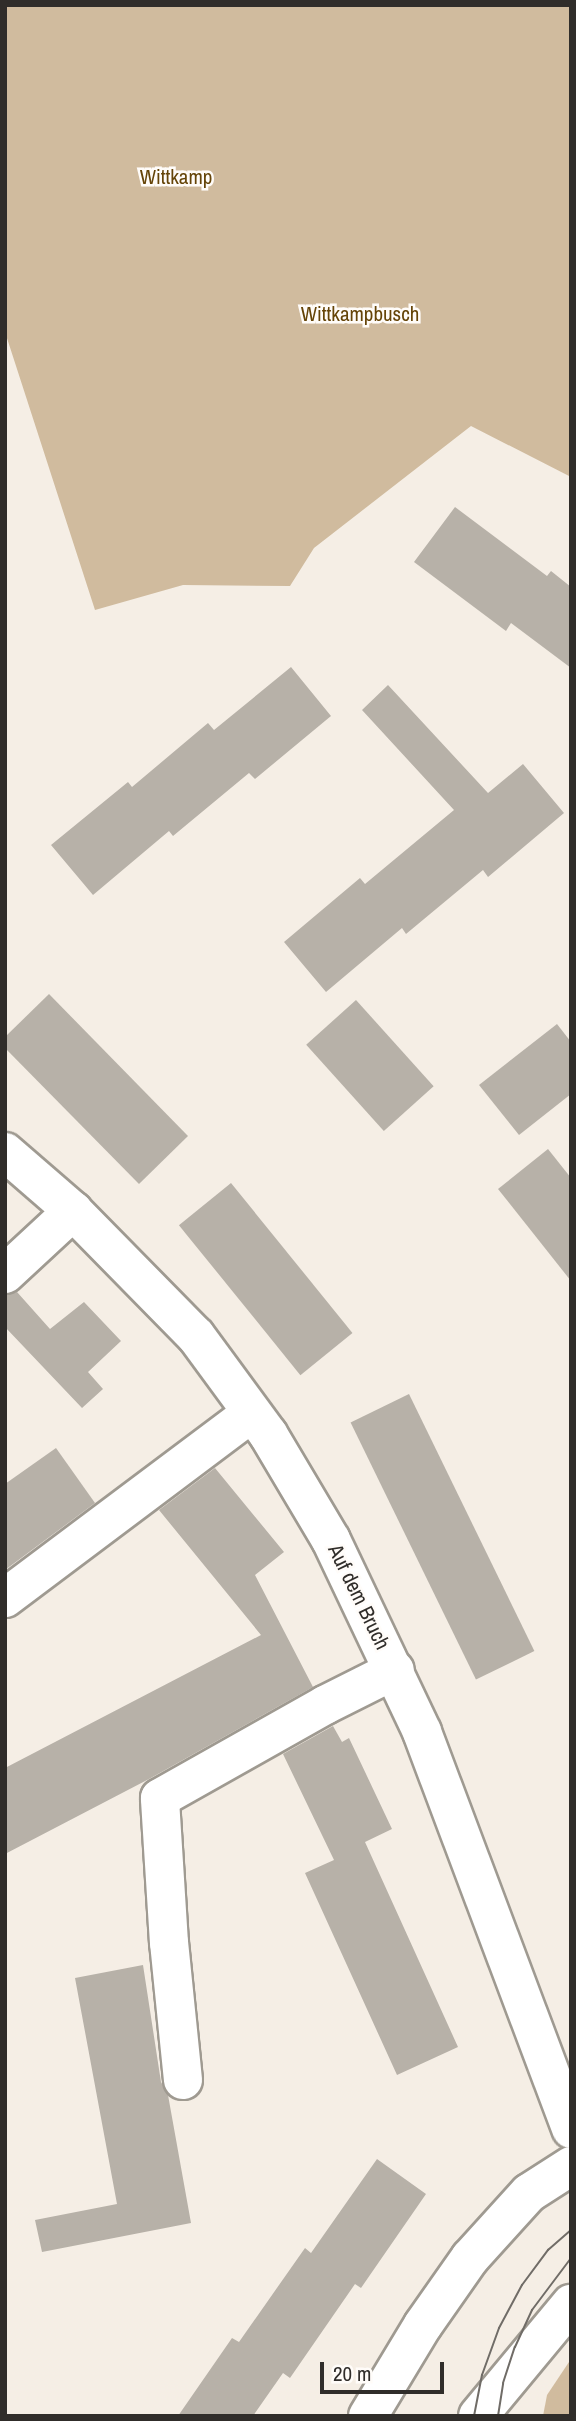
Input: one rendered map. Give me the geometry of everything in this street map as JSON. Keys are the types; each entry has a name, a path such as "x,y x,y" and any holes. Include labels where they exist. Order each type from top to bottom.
{"street":[{"name":"Auf dem Bruch","path":"5,1152 73,1211 196,1336 268,1434 331,1540 395,1670 422,1732 571,2129"},
{"path":"5,1274 73,1211"},
{"path":"5,1598 251,1413"},
{"path":"183,2080 160,1798 313,1712 395,1670"},
{"path":"368,2416 470,2258 529,2193 571,2166"},
{"path":"478,2416 571,2304"}],"green space":[{"name":"Wittkampbusch","path":"5,5 571,5 571,477 471,426 314,548 290,586 183,585 95,610 5,332"},
{"path":"571,2359 571,2416 543,2416 547,2395"}],"building":[{"path":"455,507 547,576 551,571 571,587 571,668 511,623 506,631 414,562"},
{"path":"291,667 331,716 255,779 249,773 173,836 169,831 93,895 51,845 128,782 132,787 208,723 214,730"},
{"path":"388,685 488,793 523,764 564,813 488,877 483,870 406,934 402,928 326,992 284,942 360,878 365,884 454,810 362,710"},
{"path":"49,994 188,1136 139,1184 5,1048 5,1037"},
{"path":"356,1000 434,1086 384,1131 306,1045"},
{"path":"557,1024 571,1042 571,1094 519,1135 479,1085"},
{"path":"548,1149 571,1178 571,1281 498,1189"},
{"path":"231,1183 352,1333 300,1375 179,1225"},
{"path":"17,1292 50,1329 84,1302 121,1341 88,1372 103,1389 82,1408 5,1327 5,1295"},
{"path":"409,1394 534,1651 476,1680 351,1422"},
{"path":"56,1448 95,1503 5,1570 5,1484"},
{"path":"215,1468 284,1552 255,1575 313,1687 149,1779 5,1854 5,1768 261,1635 159,1510"},
{"path":"333,1726 342,1742 349,1738 392,1829 365,1842 458,2047 397,2075 305,1873 334,1860 283,1754"},
{"path":"143,1965 161,2082 168,2095 191,2223 42,2252 35,2220 117,2204 75,1978"},
{"path":"377,2159 426,2194 361,2288 355,2284 290,2378 283,2373 253,2416 178,2416 232,2338 239,2342 305,2248 311,2253"}],"tram line":[{"path":"474,2416 482,2375 499,2328 522,2285 548,2250 571,2230"},
{"path":"498,2416 503,2383 515,2347 532,2310 571,2258"}],"park label":[{"name":"Wittkamp","path":"176,177"}]}
